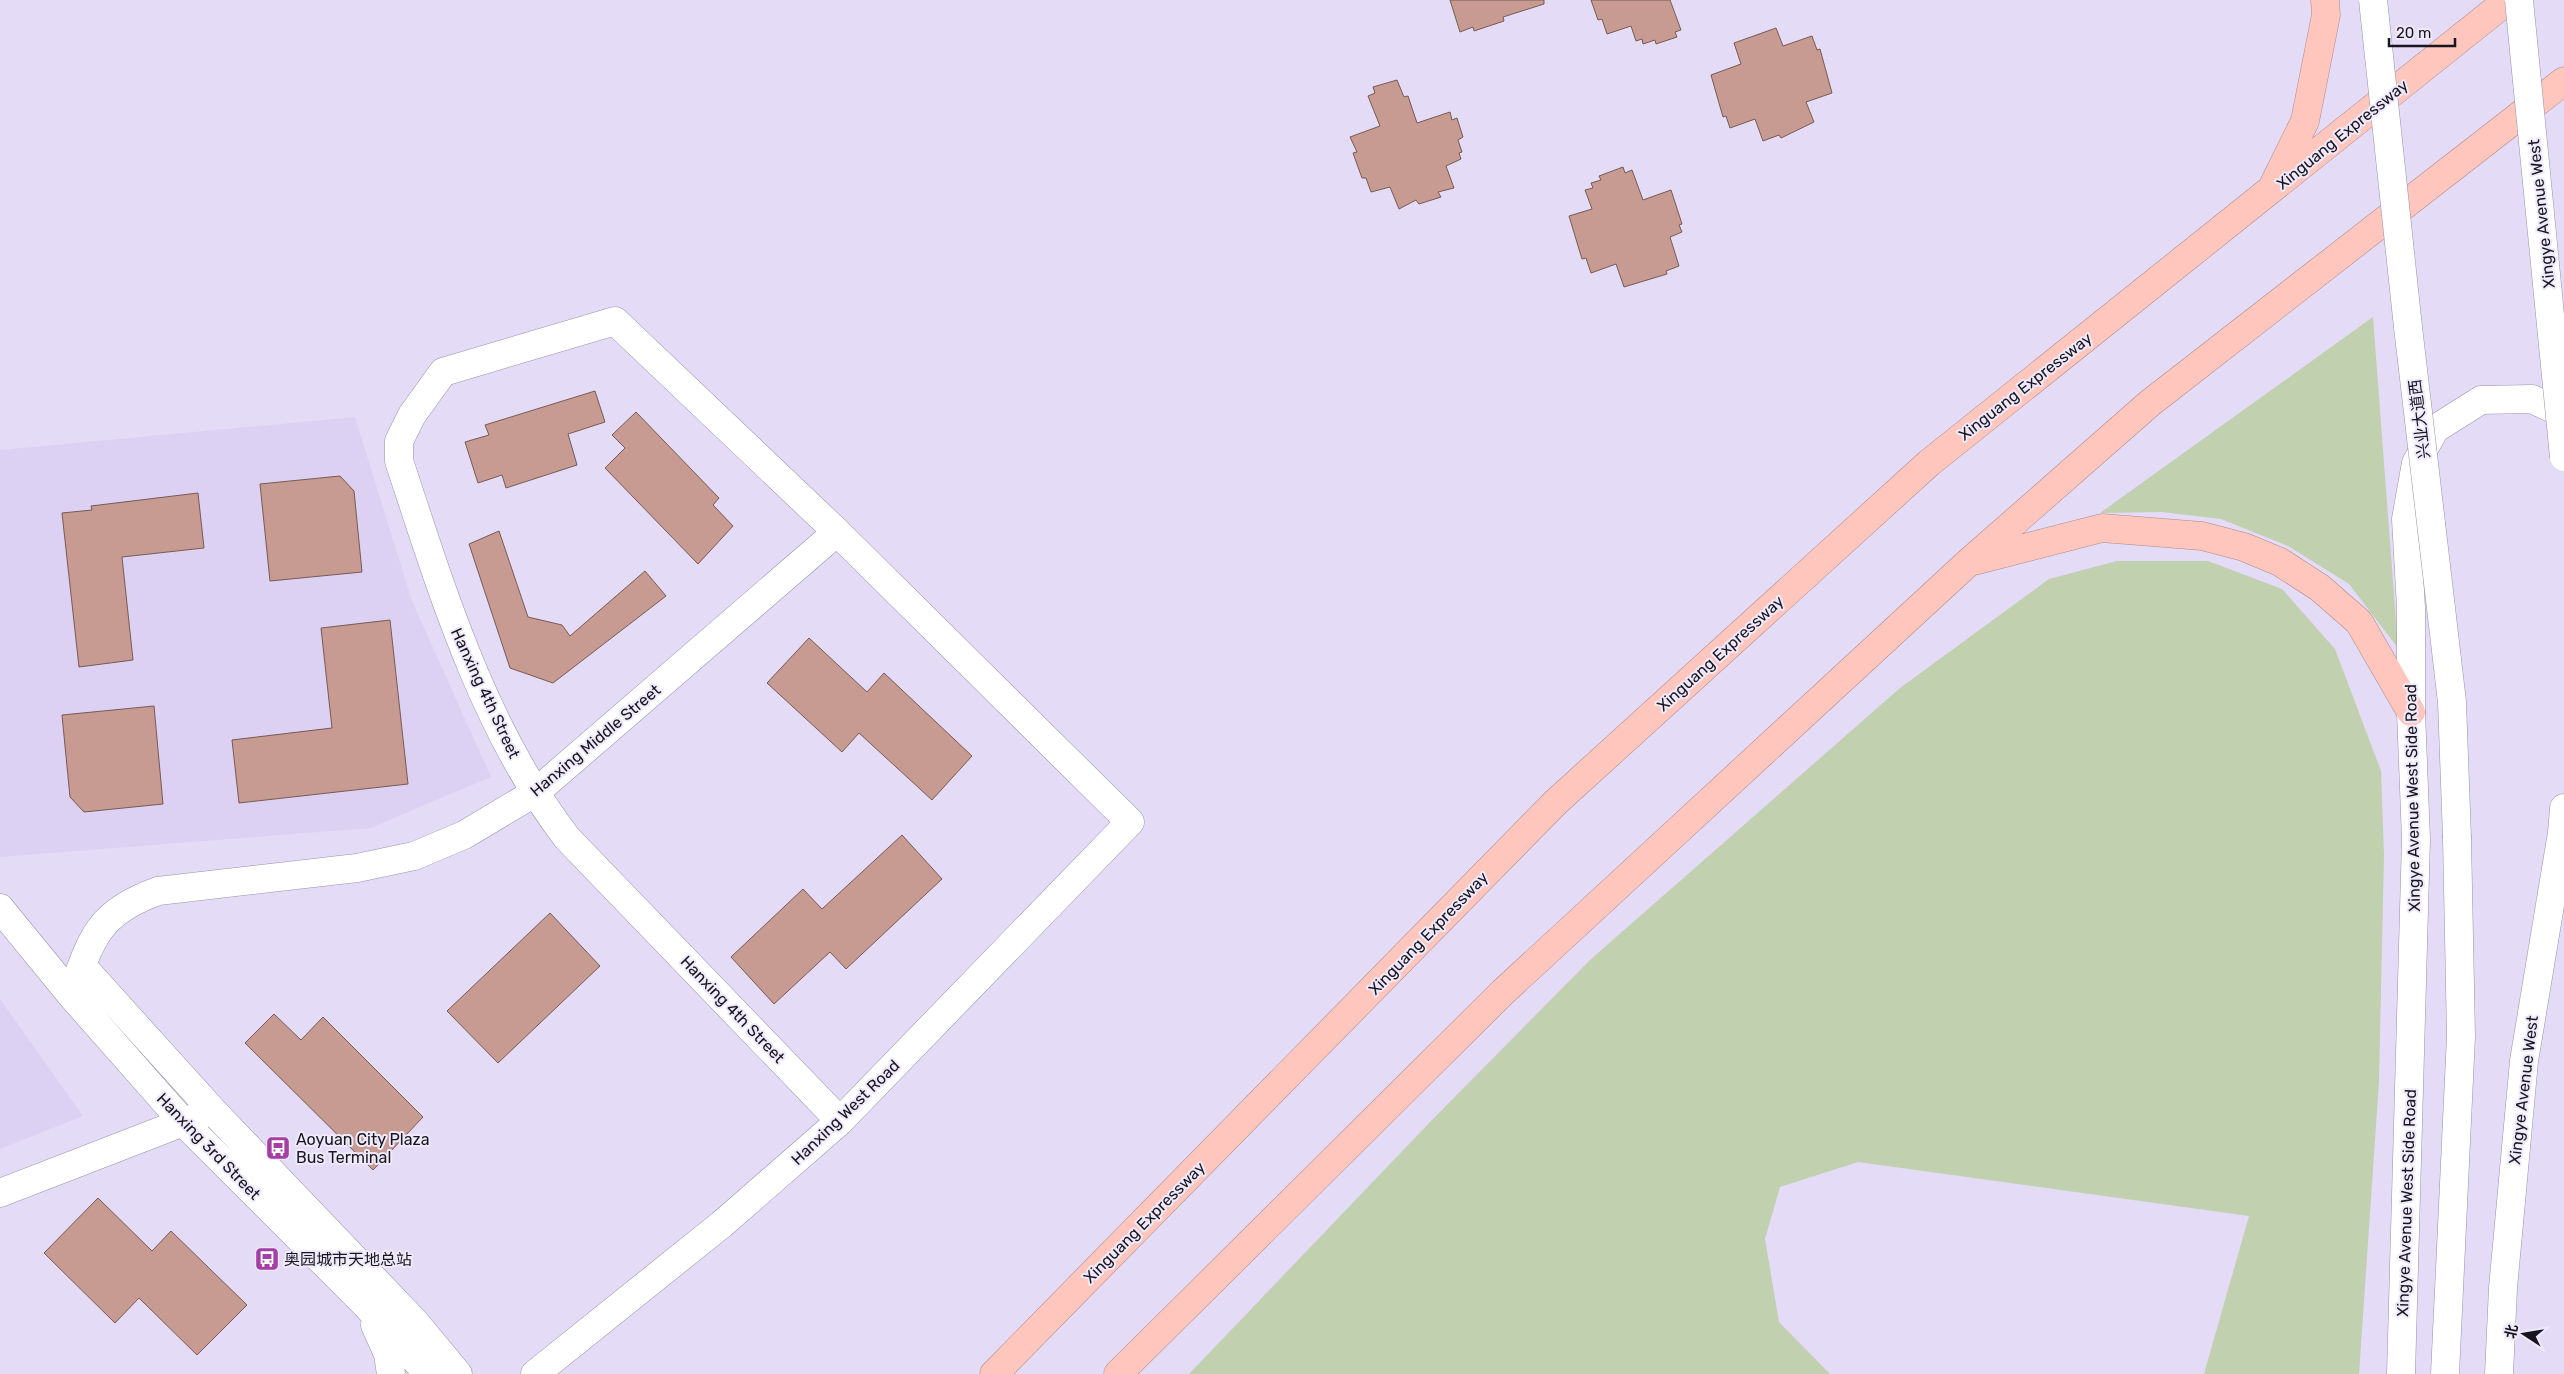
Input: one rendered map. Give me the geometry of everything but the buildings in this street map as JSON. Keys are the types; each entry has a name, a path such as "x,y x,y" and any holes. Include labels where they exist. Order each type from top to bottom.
{"highway":[{"path":"2270,192 2305,121 2326,14 2325,0"},
{"name":"Xinguang Expressway","path":"994,1374 1563,796 1929,463 2508,0"},
{"path":"1118,1374 1503,992 1970,562 2150,403 2564,81"},
{"path":"1970,562 2102,528 2202,536 2244,548 2280,562 2320,588 2359,622 2410,712"}],"street":[{"name":"兴业大道西","path":"2373,0 2408,327 2452,702 2461,1036 2445,1374"},
{"name":"Xingye Avenue West","path":"2519,0 2564,457"},
{"name":"Hanxing 4th Street","path":"837,532 615,321 442,372 412,415 399,441 399,461 446,605 505,740 536,792 567,838 840,1121"},
{"name":"Xingye Avenue West Side Road","path":"2401,1374 2416,839 2410,712 2411,608 2406,519 2416,463 2435,429 2481,400 2532,399 2564,414"},
{"name":"Hanxing Middle Street","path":"71,994 94,935 111,915 133,900 158,891 357,868 414,856 464,835 536,792 837,532"},
{"name":"Hanxing West Road","path":"535,1374 722,1224 840,1121 1130,822 837,532"},
{"name":"Xingye Avenue West","path":"2499,1374 2503,1288 2524,1061 2563,820"},
{"name":"Hanxing 3rd Street","path":"0,908 71,994 184,1122 366,1305 428,1374"},
{"name":"Hanxing 3rd Street","path":"82,966 213,1112 371,1275 458,1374"},
{"path":"0,1193 213,1112"},
{"path":"366,1305 388,1354 391,1374"}],"shaded area":[{"path":"355,417 412,601 491,777 370,828 0,857 0,450"},
{"path":"0,999 83,1116 0,1149"}],"green space":[{"path":"2373,317 2398,648 2349,584 2288,546 2221,519 2162,512 2100,513"},
{"path":"2117,561 2208,561 2282,589 2335,649 2381,771 2384,855 2379,1081 2359,1374 2204,1374 2249,1216 1858,1162 1780,1187 1765,1239 1779,1322 1830,1374 1189,1374 1432,1120 1590,960 1900,688 2049,579"}],"place":[{"name":"Aoyuan City Plaza Bus Terminal","path":"278,1148"},
{"name":"奥园城市天地总站","path":"267,1259"}]}
